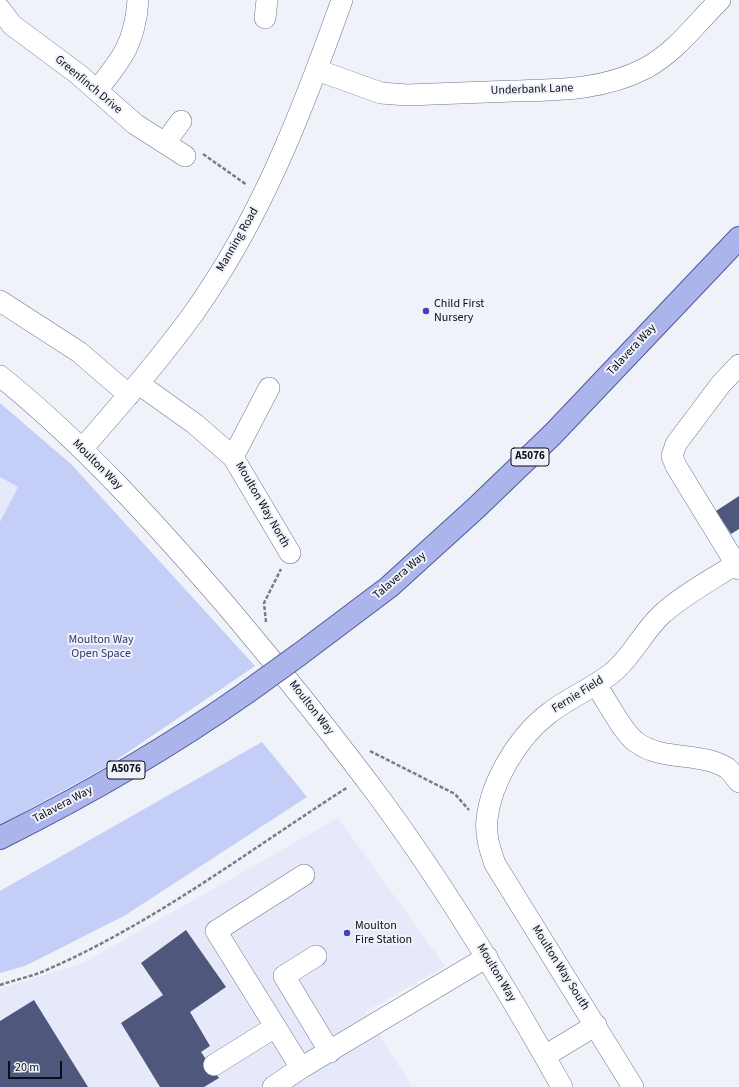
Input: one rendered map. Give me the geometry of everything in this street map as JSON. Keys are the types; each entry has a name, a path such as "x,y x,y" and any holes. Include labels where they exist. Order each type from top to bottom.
{"main road":[{"name":"Talavera Way","path":"0,838 112,779 207,720 300,654 389,587 476,508 553,434 739,238"}],"street":[{"path":"97,90 124,55 137,15 138,0"},
{"name":"Manning Road","path":"82,449 134,389 194,313 232,252 263,196 290,139 342,0"},
{"name":"Underbank Lane","path":"317,70 381,92 406,95 588,87 626,77 654,63 687,36 720,0"},
{"name":"Greenfinch Drive","path":"4,23 97,90 135,124 185,156"},
{"path":"165,143 181,121"},
{"name":"Moulton Way North","path":"0,301 134,389 195,424 233,457 290,553"},
{"path":"732,569 672,456 676,444 720,384 739,365"},
{"name":"Moulton Way","path":"0,376 82,449 137,506 193,567 271,658 348,756 423,859 487,957 562,1087"},
{"path":"233,457 269,388"},
{"name":"Fernie Field","path":"488,841 487,820 496,787 508,761 521,741 548,714 562,703 596,685 613,672 626,659 661,616 676,603 732,569"},
{"path":"596,685 635,742 649,750 669,755 713,762 728,769 739,782"},
{"name":"Moulton Way South","path":"488,841 495,864 507,885 596,1025 633,1087"},
{"path":"300,1068 216,931 304,875"},
{"path":"316,956 284,976 330,1052"},
{"path":"273,1087 300,1068 330,1052 487,957"},
{"path":"545,1056 596,1025"},
{"path":"214,1065 275,1027"}],"path":[{"path":"185,156 202,153 263,196"},
{"path":"266,623 264,603 290,553"},
{"path":"348,756 362,747 455,794 488,841"},
{"path":"0,985 42,972 112,938 167,907 349,786 346,782"}],"shaded area":[{"path":"0,477 18,487 0,522"},
{"path":"338,818 445,966 365,1012 412,1087 0,1087 0,989 83,963"}],"green space":[{"name":"Moulton Way Open Space","path":"0,403 71,464 255,666 106,767 0,825 0,522 18,487 0,477"},
{"path":"262,742 307,797 124,916 25,966 0,973 0,891"}],"building":[{"path":"739,496 739,529 731,534 716,511"},
{"path":"186,930 226,987 190,1012 210,1046 201,1052 219,1078 204,1087 160,1087 121,1023 163,995 141,963"},
{"path":"34,1000 88,1087 0,1087 0,1021"}],"place":[{"name":"Child First Nursery","path":"426,311"},
{"name":"Moulton Fire Station","path":"347,933"}]}
